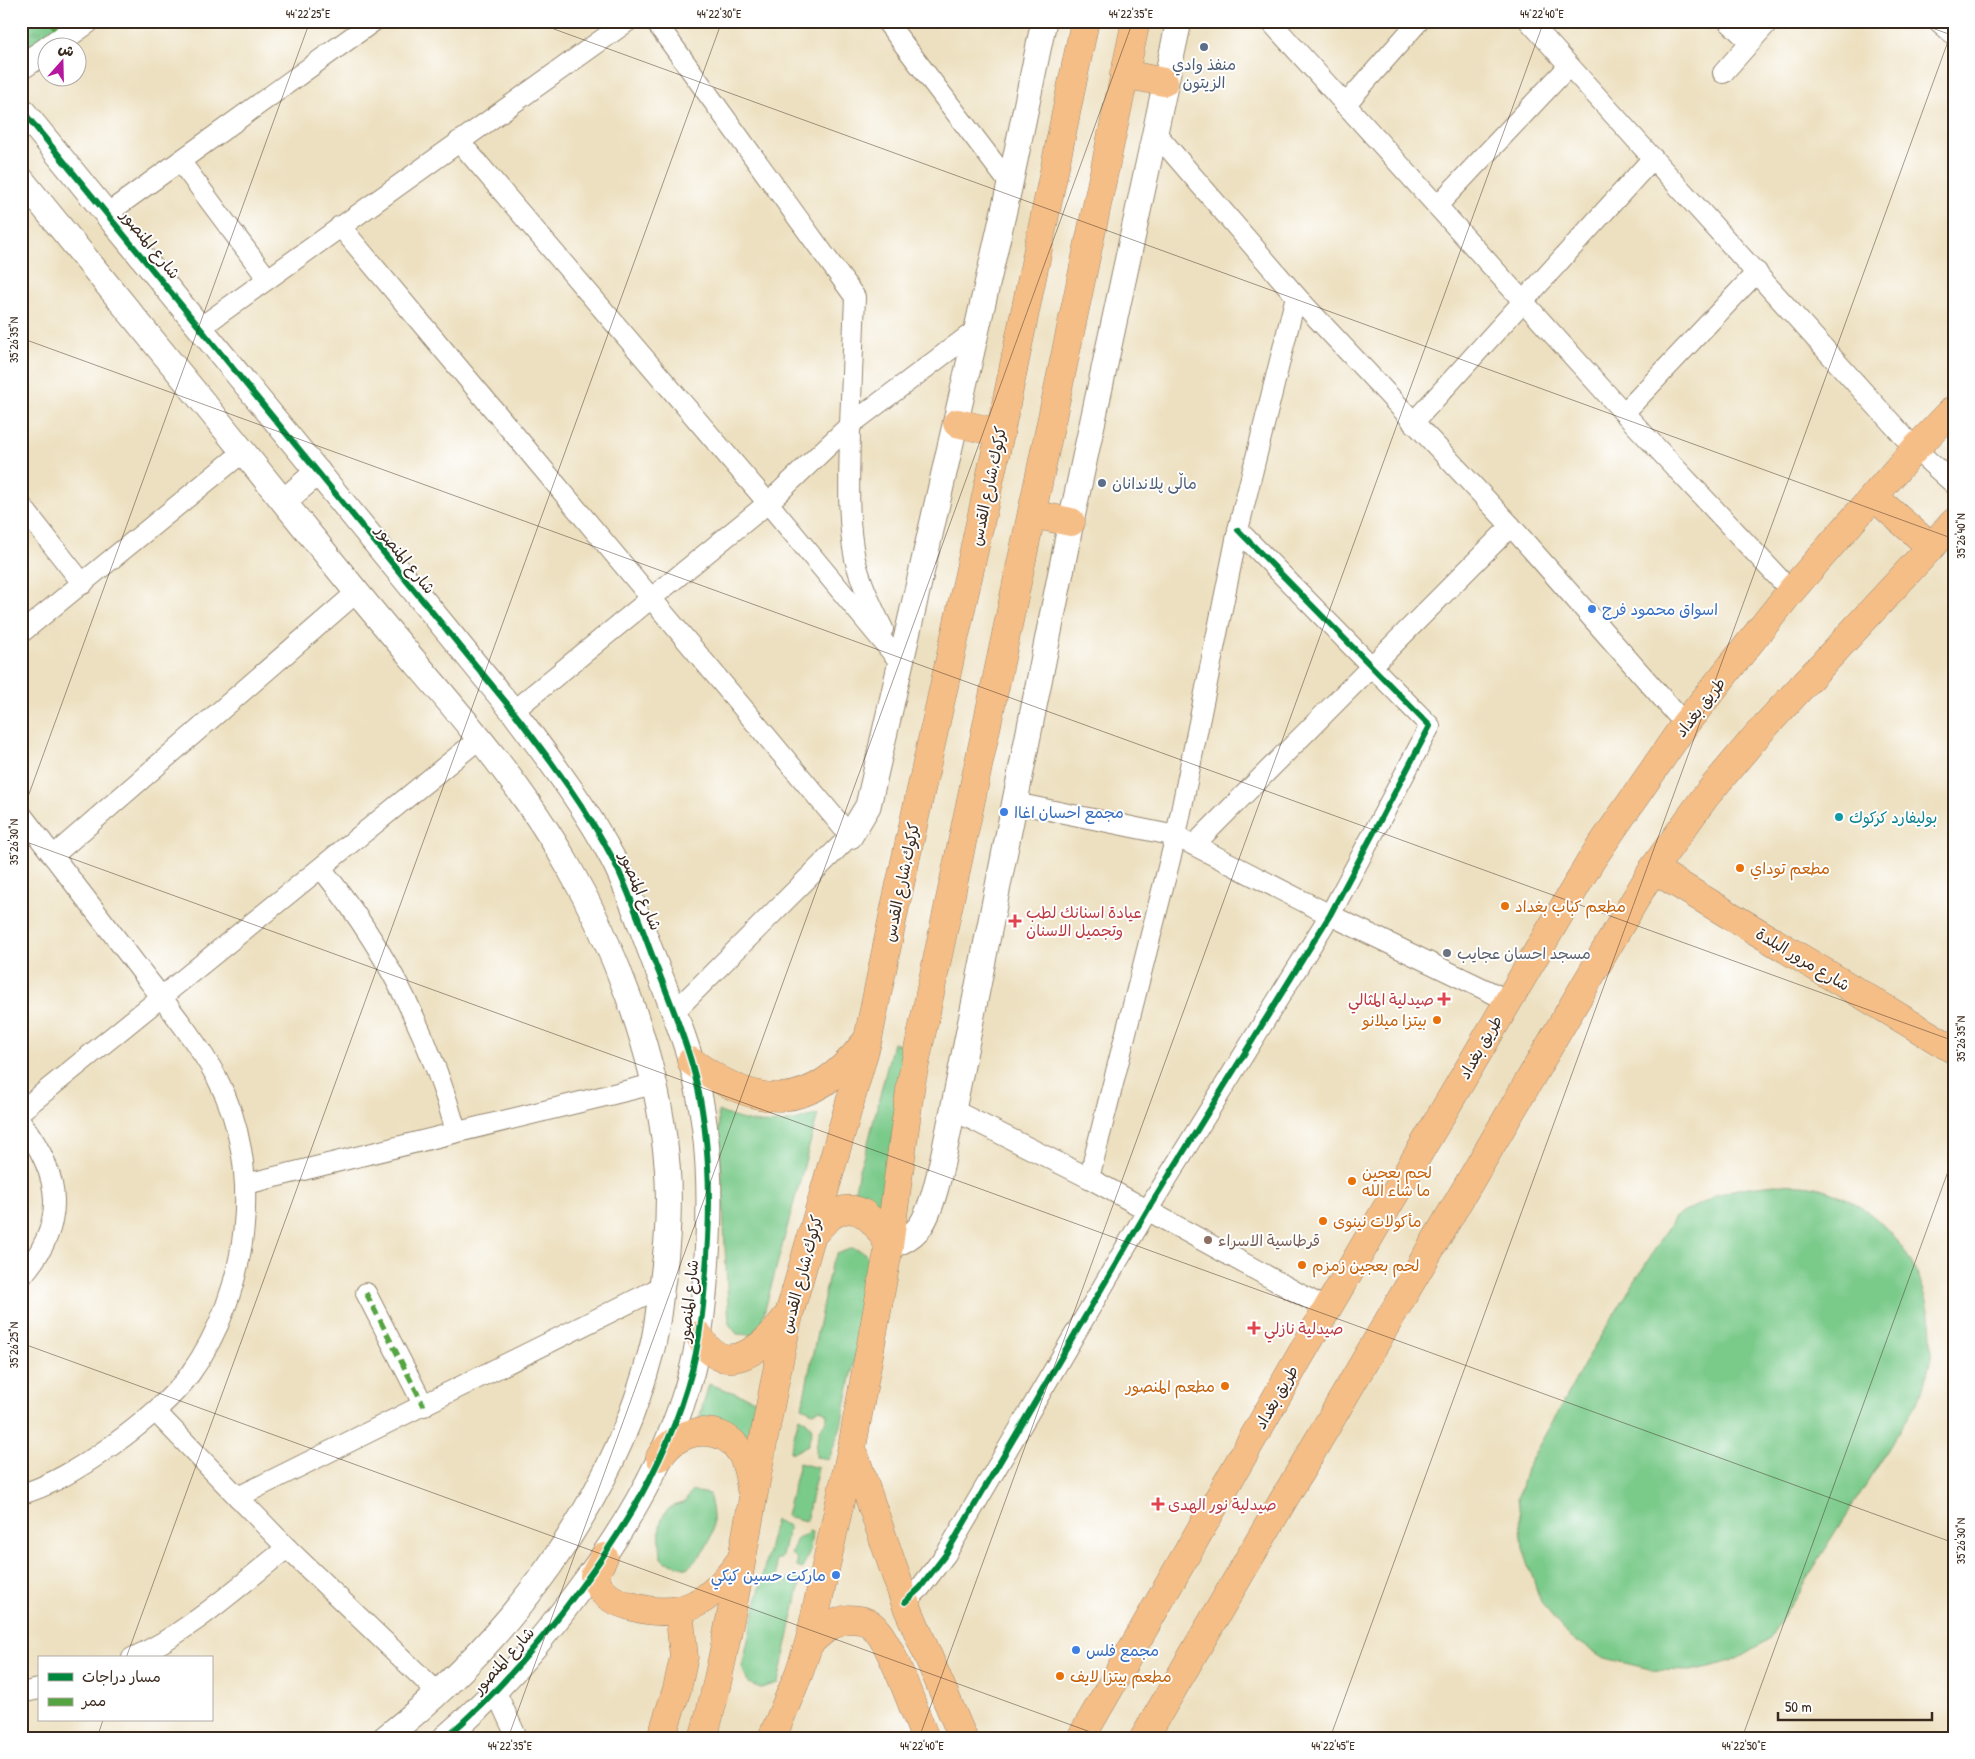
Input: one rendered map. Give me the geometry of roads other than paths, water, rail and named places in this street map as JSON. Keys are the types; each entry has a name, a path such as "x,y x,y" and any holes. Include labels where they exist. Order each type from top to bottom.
{"main road":[{"name":"كركوك,شارع القدس","path":"703,1738 712,1707 743,1556 779,1357 790,1311 868,1039 895,907 1000,433 1085,21"},
{"path":"772,1738 799,1673 809,1643 852,1447 888,1246 911,1083 1136,21"},
{"path":"1124,74 1164,82"},
{"name":"طريق بغداد","path":"1081,1738 1327,1309 1507,1000 1592,860 1685,724 1791,591 1915,449 1954,409"},
{"path":"957,422 1000,433"},
{"path":"1874,497 1931,547"},
{"path":"1032,514 1070,522"},
{"path":"1144,1738 1653,869 1705,797 1758,734 1954,522"},
{"name":"شارع مرور البلدة","path":"1653,869 1954,1050"},
{"path":"691,1061 718,1081 758,1095 778,1098 797,1095 816,1087 849,1063 868,1039"},
{"path":"811,1236 831,1216 847,1210 858,1210 871,1218 881,1230 888,1246"},
{"path":"699,1336 711,1351 721,1356 738,1358 757,1350 768,1341 790,1311"},
{"path":"660,1457 665,1447 691,1432 705,1431 720,1435 733,1443 742,1454 748,1470 753,1501"},
{"path":"852,1447 905,1602 963,1738"},
{"path":"604,1557 594,1576 598,1586 608,1597 648,1611 665,1613 678,1611 692,1605 713,1591 743,1556"},
{"path":"661,1738 677,1689 684,1657 678,1611"},
{"path":"809,1643 833,1625 847,1619 871,1624 882,1637 893,1660 925,1738"}],"street":[{"path":"62,38 86,21"},
{"path":"108,213 374,21"},
{"path":"201,327 628,21"},
{"path":"655,21 855,297 850,425 850,519 855,559 868,598 900,662"},
{"path":"886,21 1010,184"},
{"path":"674,1012 850,836 868,806 957,422 1044,21"},
{"path":"888,1246 910,1236 926,1217 953,1110 1070,522 1164,82 1179,21"},
{"path":"1270,21 1624,413 1791,591"},
{"path":"1345,105 1419,21"},
{"path":"1528,21 1915,449 1954,484"},
{"path":"1728,21 1750,42"},
{"path":"1724,72 1768,21"},
{"path":"1938,21 1954,35"},
{"path":"21,67 38,55"},
{"path":"1437,206 1569,66"},
{"name":"شارع المنصور","path":"21,109 108,213 513,712 559,774 614,862 674,1012 691,1061 702,1114 710,1189 706,1276 699,1336 687,1388 660,1457 643,1491 604,1557 554,1623 519,1665 445,1738"},
{"path":"1154,131 1296,296 1413,423 1512,526 1685,724"},
{"path":"459,141 768,503 900,662"},
{"path":"1413,423 1522,300 1653,158"},
{"path":"180,161 267,278"},
{"name":"شارع المنصور","path":"21,179 357,592 480,739 533,810 569,866 622,983 640,1034 654,1084 664,1138 668,1188 668,1242 652,1351 632,1411 609,1466 584,1512 547,1568 495,1634 438,1693 385,1738"},
{"path":"340,226 850,836"},
{"path":"1624,413 1756,272"},
{"path":"1089,1178 1185,841 1238,530 1296,296"},
{"path":"513,712 768,503 850,425 976,330"},
{"path":"21,633 243,452"},
{"path":"284,501 318,472"},
{"path":"21,505 83,584"},
{"path":"1185,841 1372,668 1512,526"},
{"path":"905,1602 929,1577 946,1554 1147,1211 1330,915 1430,726 1238,530"},
{"path":"53,856 357,592"},
{"path":"21,1111 480,739"},
{"path":"1015,803 1185,841 1330,915 1507,1000"},
{"path":"21,814 162,997 217,1078 239,1138 246,1184 238,1262 224,1315 197,1364 183,1384 156,1412 101,1452 63,1476 21,1494"},
{"path":"321,868 366,927 404,992 434,1060 456,1131"},
{"path":"246,1184 654,1084"},
{"path":"953,1110 1089,1178 1327,1309"},
{"path":"21,1122 38,1144 48,1165 54,1191 53,1216 47,1239 34,1263 21,1277"},
{"path":"238,1497 661,1288"},
{"path":"366,1293 424,1406"},
{"path":"156,1412 287,1548 438,1693"},
{"path":"136,1656 152,1649 194,1620 287,1548"},
{"path":"21,1693 38,1689"},
{"path":"495,1690 517,1738"}],"place":[{"name":"منفذ وادي الزيتون","path":"1204,47"},
{"name":"ماڵی پلاندانان","path":"1102,483"},
{"name":"اسواق محمود فرج","path":"1592,609"},
{"name":"مجمع احسان اغاا","path":"1004,812"},
{"name":"بوليفارد كركوك","path":"1839,817"},
{"name":"مطعم توداي","path":"1740,868"},
{"name":"مطعم كباب بغداد","path":"1505,906"},
{"name":"عيادة اسنانك لطب وتجميل الاسنان","path":"1015,921"},
{"name":"مسجد احسان عجايب","path":"1447,953"},
{"name":"صيدلية المثالي","path":"1444,999"},
{"name":"بيتزا ميلانو","path":"1437,1020"},
{"name":"لحم بعجين ما شاء الله","path":"1352,1181"},
{"name":"مأكولات نينوى","path":"1323,1221"},
{"name":"قرطاسية الاسراء","path":"1208,1240"},
{"name":"لحم بعجين زمزم","path":"1302,1265"},
{"name":"صيدلية نازلي","path":"1254,1328"},
{"name":"مطعم المنصور","path":"1225,1386"},
{"name":"صيدلية نور الهدى","path":"1158,1504"},
{"name":"ماركت حسين كيكي","path":"836,1575"},
{"name":"مجمع فلس","path":"1076,1650"},
{"name":"مطعم بيتزا لايف","path":"1060,1676"}]}
